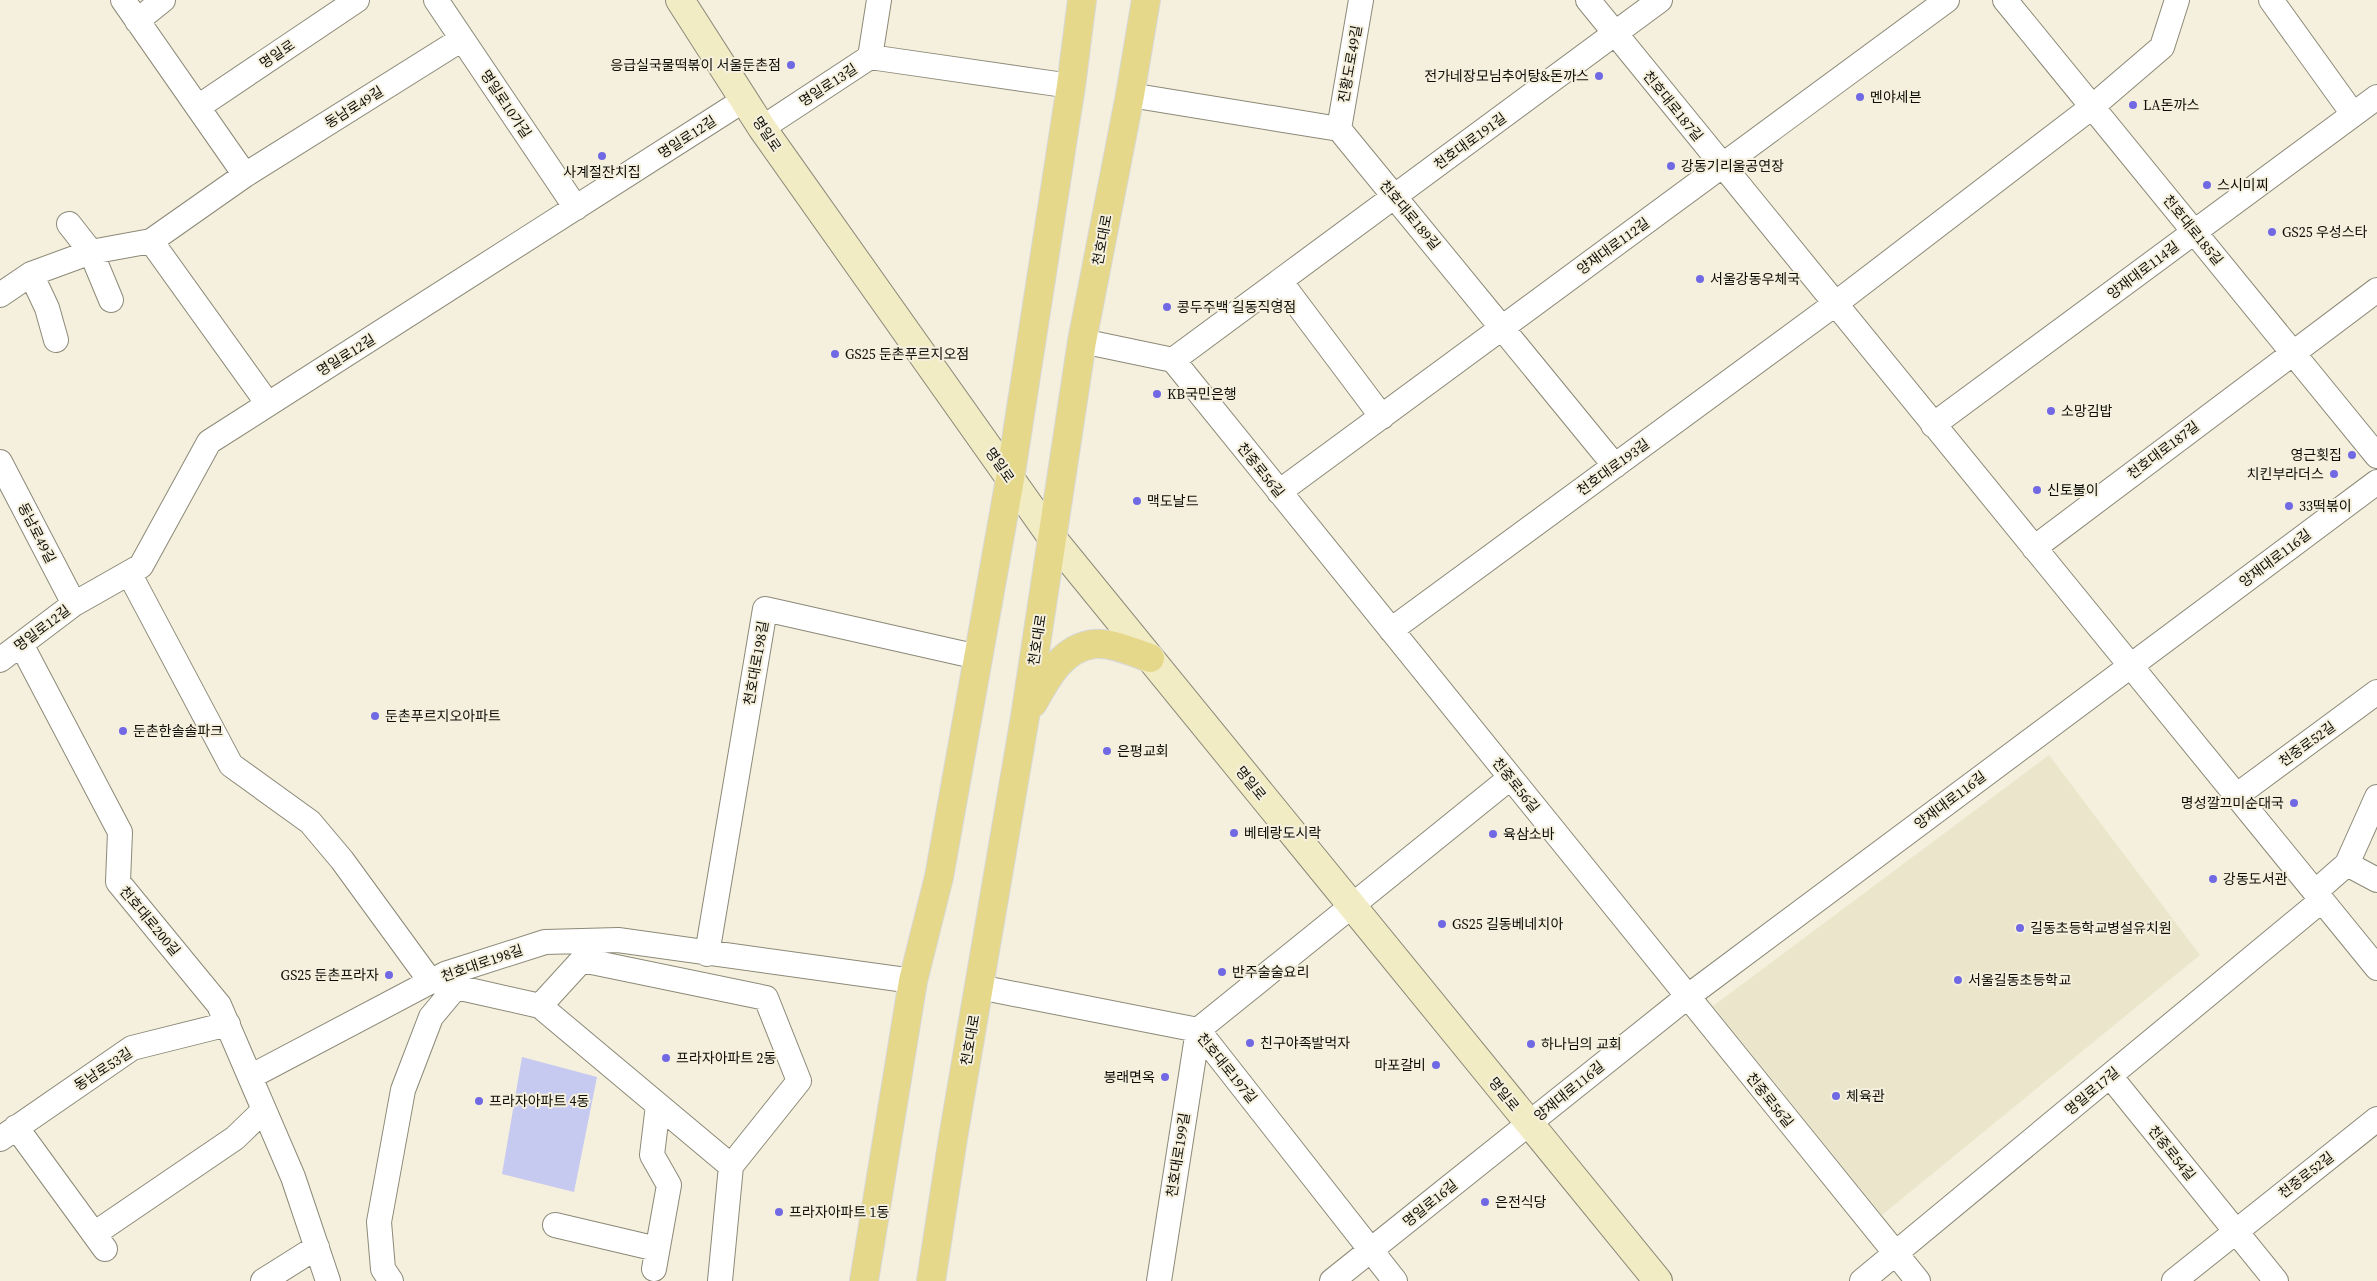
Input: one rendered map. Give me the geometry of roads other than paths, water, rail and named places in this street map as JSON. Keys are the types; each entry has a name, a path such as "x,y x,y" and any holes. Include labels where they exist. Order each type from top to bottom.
{"main road":[{"path":"864,1281 913,981 939,877 1010,479 1071,86 1082,0"},
{"name":"천호대로","path":"932,1281 1025,717 1082,340 1130,95 1146,0"},
{"path":"1025,717 1053,669 1068,655 1081,648 1095,644 1150,658"}],"street":[{"path":"122,0 245,175"},
{"path":"138,21 163,0"},
{"name":"명일로","path":"198,107 357,0"},
{"name":"명일로10가길","path":"436,0 576,208"},
{"name":"명일로","path":"680,0 762,128 1053,539 1528,1124 1658,1281"},
{"name":"명일로13길","path":"762,128 870,58 879,0"},
{"name":"진황도로49길","path":"1339,129 1361,0"},
{"name":"천호대로187길","path":"1588,0 2130,666"},
{"name":"천호대로191길","path":"1173,360 1660,0"},
{"name":"양재대로112길","path":"1279,492 1947,0"},
{"name":"천호대로185길","path":"2005,0 2377,456"},
{"path":"1835,304 2092,107 2162,47 2177,0"},
{"path":"2271,0 2353,114"},
{"name":"동남로49길","path":"0,295 32,274 91,252 151,241 245,175 462,39"},
{"path":"870,58 1071,86"},
{"path":"1130,95 1339,129"},
{"name":"양재대로114길","path":"1934,425 2377,96"},
{"name":"명일로12길","path":"0,660 74,604 141,566 209,442 744,100"},
{"name":"천호대로189길","path":"1339,129 1615,466"},
{"path":"69,224 91,252 111,300"},
{"path":"151,241 268,404"},
{"path":"32,274 46,308 56,340"},
{"path":"1280,281 1382,417"},
{"path":"2293,353 2377,290"},
{"name":"천호대로193길","path":"1391,630 1835,304"},
{"path":"1082,340 1173,360"},
{"name":"천호대로187길","path":"2034,548 2293,353"},
{"name":"천중로56길","path":"1173,360 1918,1281"},
{"name":"동남로49길","path":"0,462 74,604"},
{"name":"양재대로116길","path":"1528,1124 1687,997 2377,482"},
{"path":"129,573 232,765 310,822 342,860 431,982"},
{"name":"천호대로198길","path":"707,954 765,609 978,657"},
{"name":"천호대로200길","path":"21,644 120,832 118,882 219,1004 292,1177 328,1281"},
{"path":"2130,666 2377,968"},
{"name":"천중로52길","path":"2236,796 2377,692"},
{"path":"1198,1030 1510,778"},
{"path":"2319,896 2347,864 2377,797"},
{"path":"2347,864 2377,880"},
{"name":"명일로17길","path":"1862,1281 2110,1076 2319,896"},
{"name":"천호대로198길","path":"250,1077 445,974 545,942 618,940 707,954 913,981"},
{"path":"540,1006 582,960 766,998 799,1081 731,1166 720,1281"},
{"path":"390,1281 383,1269 379,1222 403,1090 431,1017 456,987 540,1006 731,1166"},
{"name":"천호대로197길","path":"979,987 1198,1030 1394,1281"},
{"name":"동남로53길","path":"228,1024 132,1048 8,1133 100,1242 235,1138 264,1110"},
{"name":"천호대로199길","path":"1159,1281 1198,1030"},
{"name":"천중로54길","path":"2110,1076 2276,1281"},
{"path":"555,1225 656,1259 669,1185 652,1156 658,1105"},
{"name":"천중로52길","path":"2235,1230 2377,1119"},
{"name":"명일로16길","path":"1332,1281 1528,1124"},
{"path":"2174,1281 2235,1230"},
{"path":"263,1281 317,1247"}],"place":[{"name":"응급실국물떡볶이 서울둔촌점","path":"791,65"},
{"name":"전가네장모님추어탕&돈까스","path":"1599,76"},
{"name":"멘야세븐","path":"1860,97"},
{"name":"LA돈까스","path":"2133,105"},
{"name":"사계절잔치집","path":"602,156"},
{"name":"강동기리울공연장","path":"1671,166"},
{"name":"스시미찌","path":"2207,185"},
{"name":"GS25 우성스타","path":"2272,232"},
{"name":"서울강동우체국","path":"1700,279"},
{"name":"콩두주백 길동직영점","path":"1167,307"},
{"name":"GS25 둔촌푸르지오점","path":"835,354"},
{"name":"KB국민은행","path":"1157,394"},
{"name":"소망김밥","path":"2051,411"},
{"name":"영근횟집","path":"2352,455"},
{"name":"치킨부라더스","path":"2334,474"},
{"name":"신토불이","path":"2037,490"},
{"name":"맥도날드","path":"1137,501"},
{"name":"33떡볶이","path":"2289,506"},
{"name":"둔촌푸르지오아파트","path":"375,716"},
{"name":"둔촌한솔솔파크","path":"123,731"},
{"name":"은평교회","path":"1107,751"},
{"name":"명성깔끄미순대국","path":"2294,803"},
{"name":"베테랑도시락","path":"1234,833"},
{"name":"육삼소바","path":"1493,834"},
{"name":"강동도서관","path":"2213,879"},
{"name":"GS25 길동베네치아","path":"1442,924"},
{"name":"길동초등학교병설유치원","path":"2020,928"},
{"name":"반주술술요리","path":"1222,972"},
{"name":"GS25 둔촌프라자","path":"389,975"},
{"name":"서울길동초등학교","path":"1958,980"},
{"name":"친구야족발먹자","path":"1250,1043"},
{"name":"하나님의 교회","path":"1531,1044"},
{"name":"프라자아파트 2동","path":"666,1058"},
{"name":"마포갈비","path":"1436,1065"},
{"name":"봉래면옥","path":"1165,1077"},
{"name":"체육관","path":"1836,1096"},
{"name":"프라자아파트 4동","path":"479,1101"},
{"name":"은전식당","path":"1485,1202"},
{"name":"프라자아파트 1동","path":"779,1212"}]}
